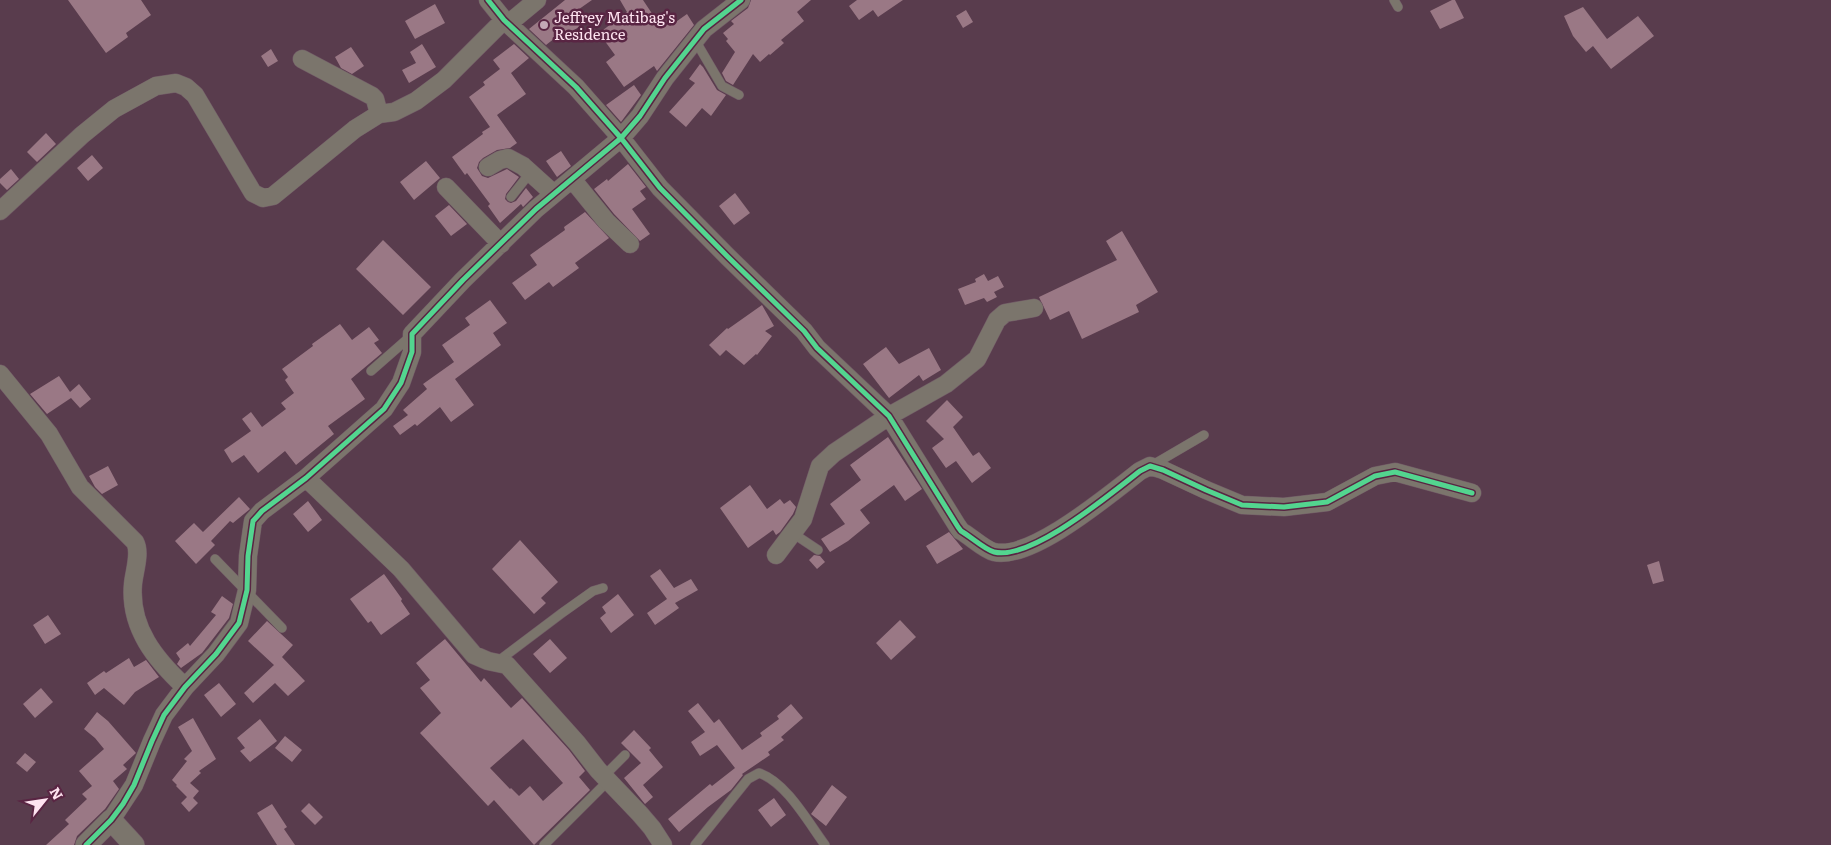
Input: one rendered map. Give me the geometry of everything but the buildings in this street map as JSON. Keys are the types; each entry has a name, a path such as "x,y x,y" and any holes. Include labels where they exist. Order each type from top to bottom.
{"street":[{"path":"488,0 506,22 576,87 621,138 660,188 804,331 817,348 889,416 961,531 992,552 1012,553 1034,544 1078,518 1140,471 1150,466 1242,505 1284,507 1327,502 1375,476 1395,472 1472,493"},
{"path":"0,211 94,124 114,109 156,86 176,84 186,87 195,95 253,193 263,198 273,196 355,129 379,114 394,112 416,101 444,80 506,22 537,0"},
{"path":"86,845 111,820 134,784 164,715 185,687 216,654 239,623 247,590 248,556 253,521 262,511 306,478 384,409 401,383 412,352 412,334 536,209 621,138 640,116 665,78 704,29 741,0"},
{"path":"302,59 372,96 379,114"},
{"path":"488,167 508,158 523,166 554,194"},
{"path":"572,179 606,221 630,244"},
{"path":"446,187 501,244"},
{"path":"776,555 794,534 803,519 811,499 820,466 834,453 889,416 946,384 977,359 997,320 1004,313 1034,308"},
{"path":"0,374 40,422 80,488 135,542 137,550 133,587 135,609 142,634 154,655 185,687"},
{"path":"306,478 401,569 474,655 488,661 507,665 606,778 646,820 663,845"},
{"path":"111,820 134,845"}],"lane":[{"path":"695,40 722,86 739,95"},
{"path":"510,197 530,173"},
{"path":"371,371 412,334"},
{"path":"1150,466 1204,434"},
{"path":"794,534 818,550"},
{"path":"215,559 282,628"},
{"path":"497,662 593,591 603,588"},
{"path":"544,845 625,755"},
{"path":"695,845 748,779 759,773 769,776 784,790 824,845"}],"cycle path":[{"path":"488,0 504,20 576,87 621,138 660,188 804,331 817,348 889,416 958,527 990,551 1010,552 1049,536 1070,524 1140,471 1150,466 1242,505 1284,507 1327,502 1375,476 1395,472 1472,493"},
{"path":"86,845 111,820 123,804 134,785 164,715 185,687 216,654 239,623 247,590 248,556 253,521 262,511 306,478 384,409 401,383 412,352 412,334 463,280 536,209 621,138 640,116 665,78 704,29 741,0"}],"place":[{"name":"Jeffrey Matibag's Residence","path":"544,25"}]}
